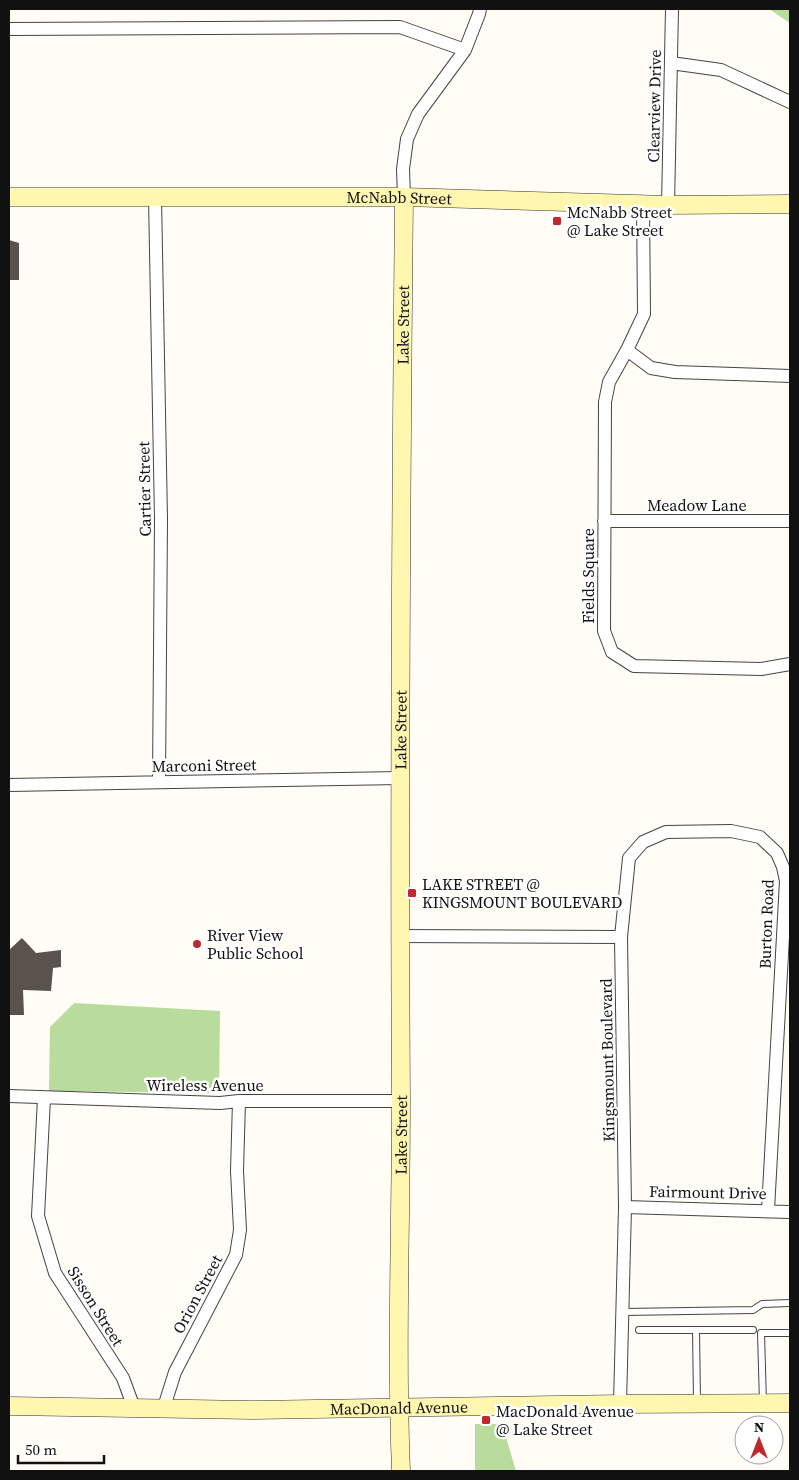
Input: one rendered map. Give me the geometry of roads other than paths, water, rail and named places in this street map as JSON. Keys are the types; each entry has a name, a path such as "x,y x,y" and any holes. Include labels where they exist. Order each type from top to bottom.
{"street":[{"name":"Lake Street","path":"401,1471 399,1408 401,1101 399,936 403,169 407,139 418,114 465,50 480,9"},
{"name":"Clearview Drive","path":"668,204 672,9"},
{"path":"9,30 400,27 465,50"},
{"path":"672,63 721,70 790,102"},
{"name":"Cartier Street","path":"155,196 161,520 159,782"},
{"name":"McNabb Street","path":"9,197 404,197 643,204 790,204"},
{"name":"Fields Square","path":"643,204 644,314 609,382 605,402 604,631 612,652 634,666 760,669 790,664"},
{"path":"627,350 651,368 675,372 790,376"},
{"name":"Meadow Lane","path":"604,521 790,522"},
{"name":"Marconi Street","path":"9,785 400,778"},
{"name":"Burton Road","path":"621,937 629,858 643,842 666,832 731,831 760,837 777,853 786,881 768,1210"},
{"path":"399,936 621,937"},
{"name":"Kingsmount Boulevard","path":"620,1404 625,1207 621,937"},
{"name":"Wireless Avenue","path":"9,1096 220,1104 239,1101 401,1101"},
{"name":"Sisson Street","path":"44,1098 38,1216 55,1273 123,1378 134,1408"},
{"name":"Orion Street","path":"164,1407 175,1372 236,1255 240,1230 237,1171 239,1101"},
{"name":"Fairmount Drive","path":"625,1207 790,1212"},
{"name":"MacDonald Avenue","path":"9,1406 164,1407 252,1410 790,1403"}],"lane":[{"path":"623,1312 753,1310 762,1304 790,1303"},
{"path":"639,1330 753,1330"},
{"path":"696,1330 697,1403"},
{"path":"763,1403 761,1333 790,1333"}],"place":[{"name":"McNabb Street @ Lake Street","path":"557,221"},
{"name":"LAKE STREET @ KINGSMOUNT BOULEVARD","path":"412,893"},
{"name":"River View Public School","path":"197,944"},
{"name":"MacDonald Avenue @ Lake Street","path":"486,1420"}]}
